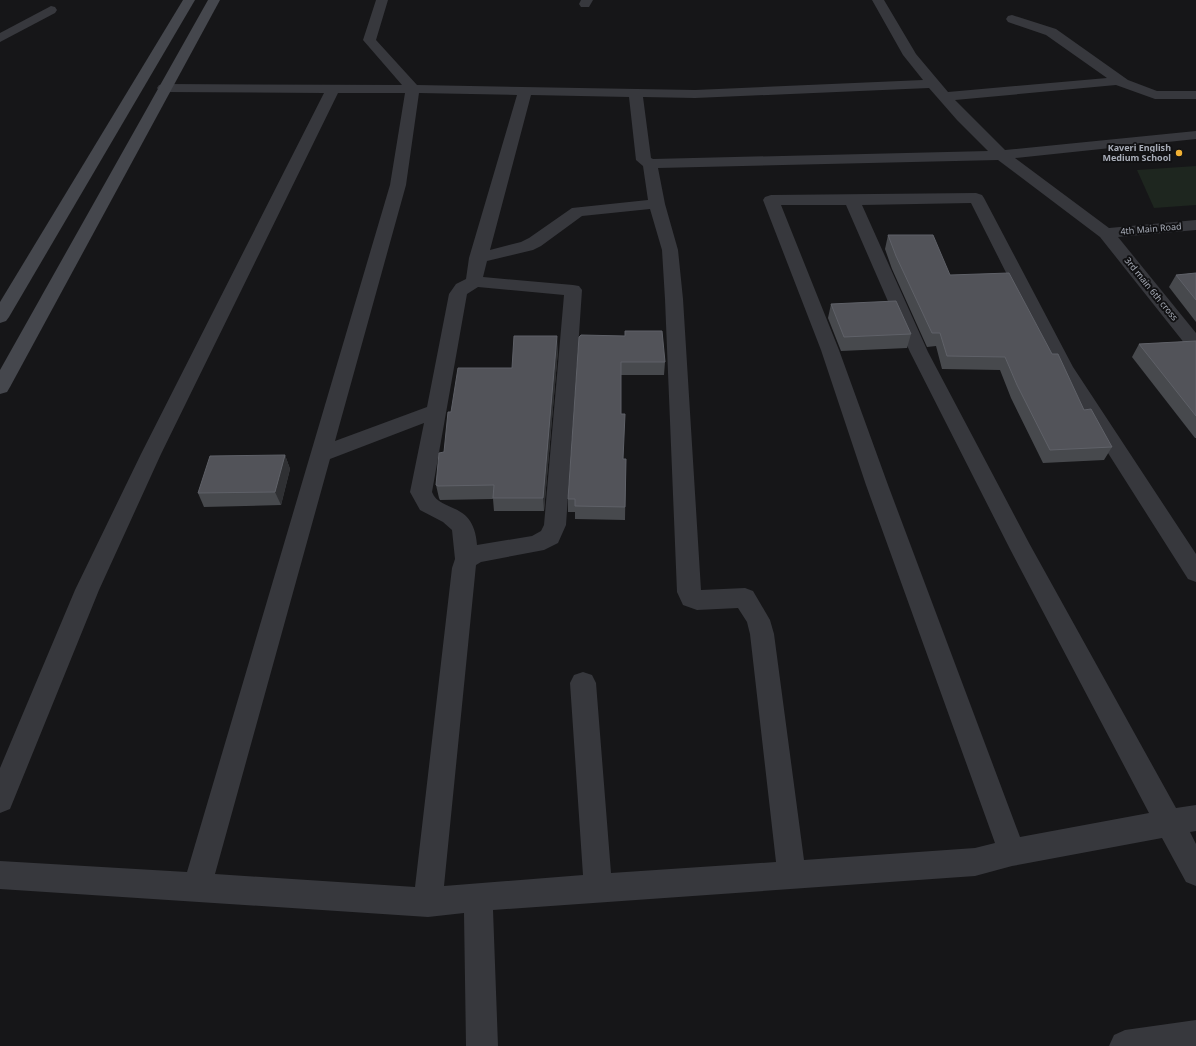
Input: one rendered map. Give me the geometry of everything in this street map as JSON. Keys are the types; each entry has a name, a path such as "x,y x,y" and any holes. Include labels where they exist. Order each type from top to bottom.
{"main road":[{"path":"0,317 189,0"},
{"path":"0,388 164,88 214,0"}],"street":[{"path":"197,888 398,185 412,89 369,40 382,0"},
{"name":"3rd main 6th cross","path":"878,0 910,55 944,97 1001,155 1106,233 1196,345"},
{"path":"0,38 51,10"},
{"path":"1012,19 1051,32 1122,82 1155,95 1196,95"},
{"path":"944,97 1112,81 1122,82"},
{"path":"164,88 334,90 412,89 695,94 933,84"},
{"path":"0,800 87,590 151,454 334,90"},
{"path":"475,281 474,277 478,258 525,91"},
{"path":"635,93 644,160 650,164 1001,155 1196,135"},
{"path":"650,164 657,204 670,250 674,299 689,592 691,598 696,600 745,598 758,620 762,634 792,875"},
{"path":"1012,852 876,485 830,350 771,200 976,198 1064,368 1196,573"},
{"path":"852,200 919,352 1021,549 1183,821 1196,872"},
{"path":"478,258 527,246 536,242 578,211 657,204"},
{"name":"4th Main Road","path":"1106,233 1196,225"},
{"path":"428,902 463,568 466,559 464,532 461,526 456,520 428,505 422,500 421,492 458,294 462,288 475,281 573,290 555,525 550,537 536,544 477,554 466,559"},
{"path":"321,454 436,411"},
{"path":"583,683 598,888"},
{"path":"0,874 428,902 598,888 975,862 1012,852 1183,821"},
{"path":"478,897 482,1046"},
{"path":"1125,1046 1196,1036"}],"shaded area":[{"path":"1196,166 1196,205 1154,208 1137,170"}],"building":[{"path":"888,235 933,235 950,275 1009,273 1052,354 1058,354 1084,410 1091,409 1112,447 1050,450 1017,385 1005,357 947,356 940,333 932,333 896,256"},
{"path":"1196,273 1196,300 1176,275"},
{"path":"896,301 911,334 844,337 831,304"},
{"path":"625,331 662,331 665,362 621,362 621,414 625,414 623,459 626,459 625,507 575,506 575,499 568,499 579,337 581,335 625,336"},
{"path":"514,336 557,336 543,498 493,498 494,485 436,485 439,453 444,452 448,412 451,412 458,368 512,368"},
{"path":"1196,341 1196,416 1139,344"},
{"path":"285,455 275,492 198,493 210,456"}],"place":[{"name":"Kaveri English Medium School","path":"1179,153"}]}
